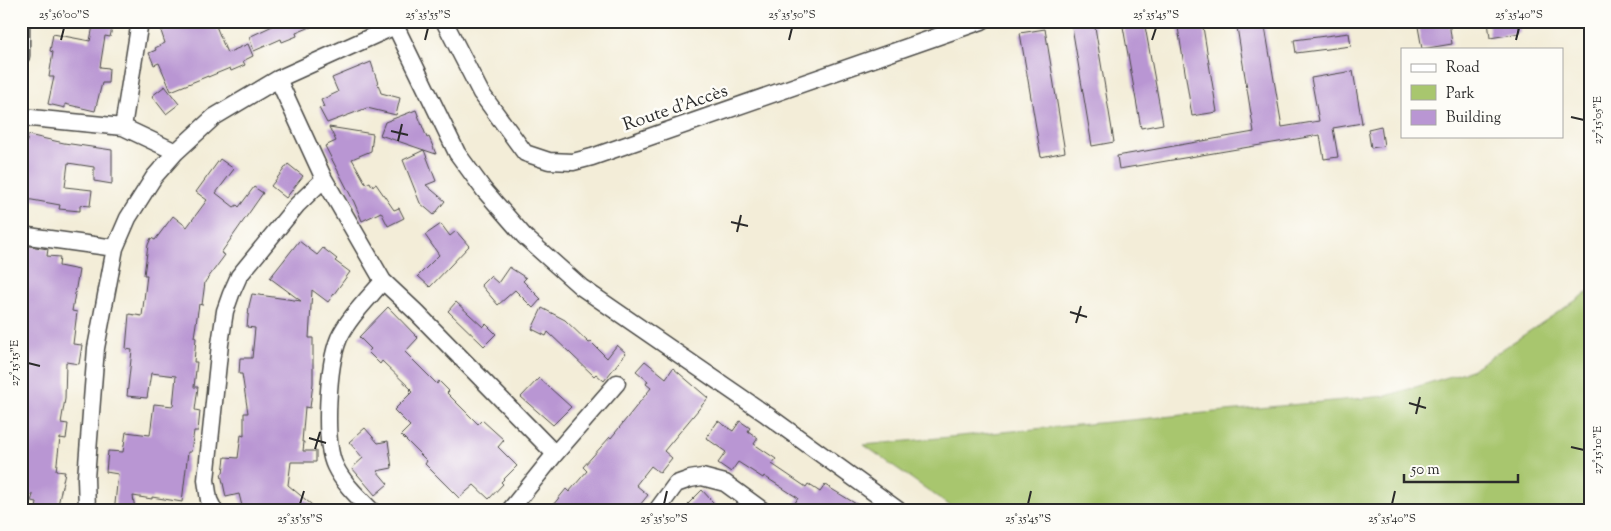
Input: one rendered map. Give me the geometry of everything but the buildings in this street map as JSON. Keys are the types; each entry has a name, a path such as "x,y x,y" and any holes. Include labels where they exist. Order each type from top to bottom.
{"street":[{"path":"21,21 21,56"},
{"path":"123,127 140,21"},
{"name":"Route d'Accès","path":"444,21 481,93 525,153 548,161 573,162 982,21"},
{"path":"87,510 86,478 96,348 115,248 128,218 154,177 176,152 214,117 278,79 394,24 456,153 484,190 525,237 581,287 767,415 898,510"},
{"path":"278,79 324,179 382,280 416,312 555,454"},
{"path":"21,117 123,127 176,152"},
{"path":"214,510 209,500 206,480 225,310 239,276 296,205 324,179"},
{"path":"21,235 115,248"},
{"path":"371,510 351,489 334,464 328,436 330,387 334,357 339,339 346,326 382,280"},
{"path":"510,510 617,382"},
{"path":"657,510 676,484 702,477 725,483 762,510"}],"green space":[{"path":"1590,291 1590,510 956,510 864,445 1386,396 1471,370"}]}
